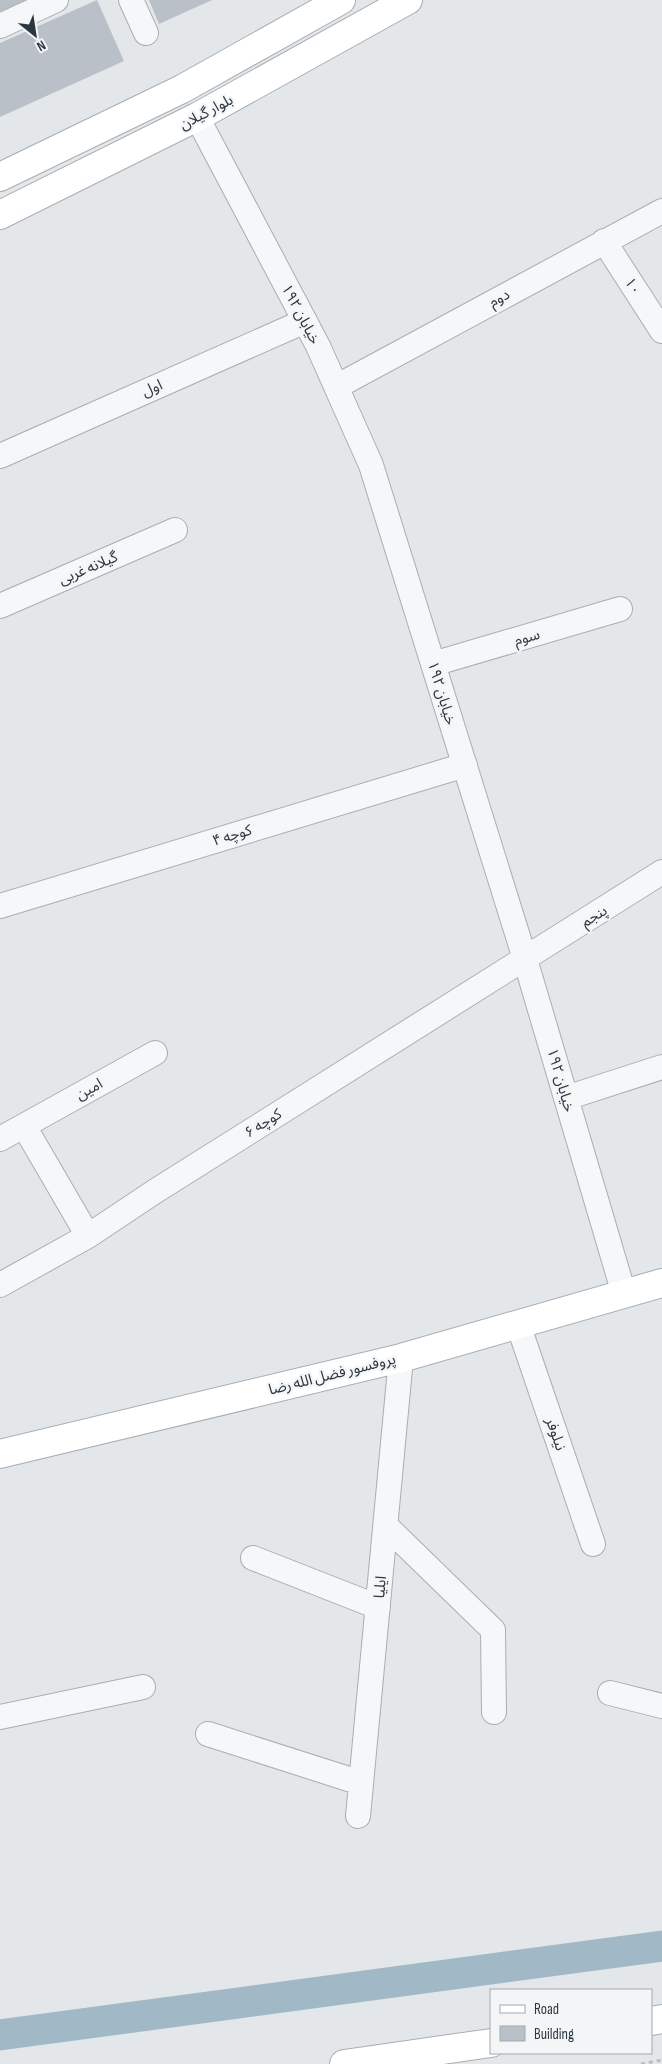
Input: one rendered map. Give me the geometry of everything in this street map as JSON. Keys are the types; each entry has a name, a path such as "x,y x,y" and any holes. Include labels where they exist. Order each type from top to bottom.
{"main road":[{"path":"0,177 182,89 341,0"},
{"name":"بلوار گیلان","path":"0,214 197,117 408,0"},
{"name":"پروفسور فضل الله رضا","path":"0,1454 402,1358 662,1283"},
{"path":"344,2064 490,2043"}],"street":[{"path":"0,26 56,0"},
{"path":"130,0 146,33"},
{"name":"خیابان ۱۹۲","path":"197,117 305,321 371,465 525,959 624,1294"},
{"name":"دوم","path":"336,387 662,211"},
{"name":"۱۰","path":"604,241 662,331"},
{"name":"اول","path":"0,456 305,321"},
{"name":"گیلانه غربی","path":"0,606 176,530"},
{"name":"سوم","path":"433,664 620,609"},
{"name":"کوچه ۴","path":"0,906 465,765"},
{"name":"پنجم","path":"525,959 662,872"},
{"name":"کوچه ۶","path":"0,1285 88,1236 154,1192 525,959"},
{"name":"امین","path":"0,1139 155,1052"},
{"path":"566,1098 662,1067"},
{"path":"24,1126 88,1236"},
{"name":"نیلوفر","path":"518,1324 593,1544"},
{"name":"ایلیا","path":"358,1816 402,1358"},
{"path":"386,1526 493,1630 494,1712"},
{"path":"253,1558 378,1607"},
{"path":"0,1717 143,1687"},
{"path":"610,1693 662,1706"},
{"path":"208,1734 361,1783"}],"path":[{"path":"641,2064 662,2060"}],"building":[{"path":"0,0 26,0 0,12"},
{"path":"97,0 124,61 0,117 0,43"},
{"path":"149,0 212,0 159,24"}],"waterway":[{"path":"0,2035 662,1946"}]}
